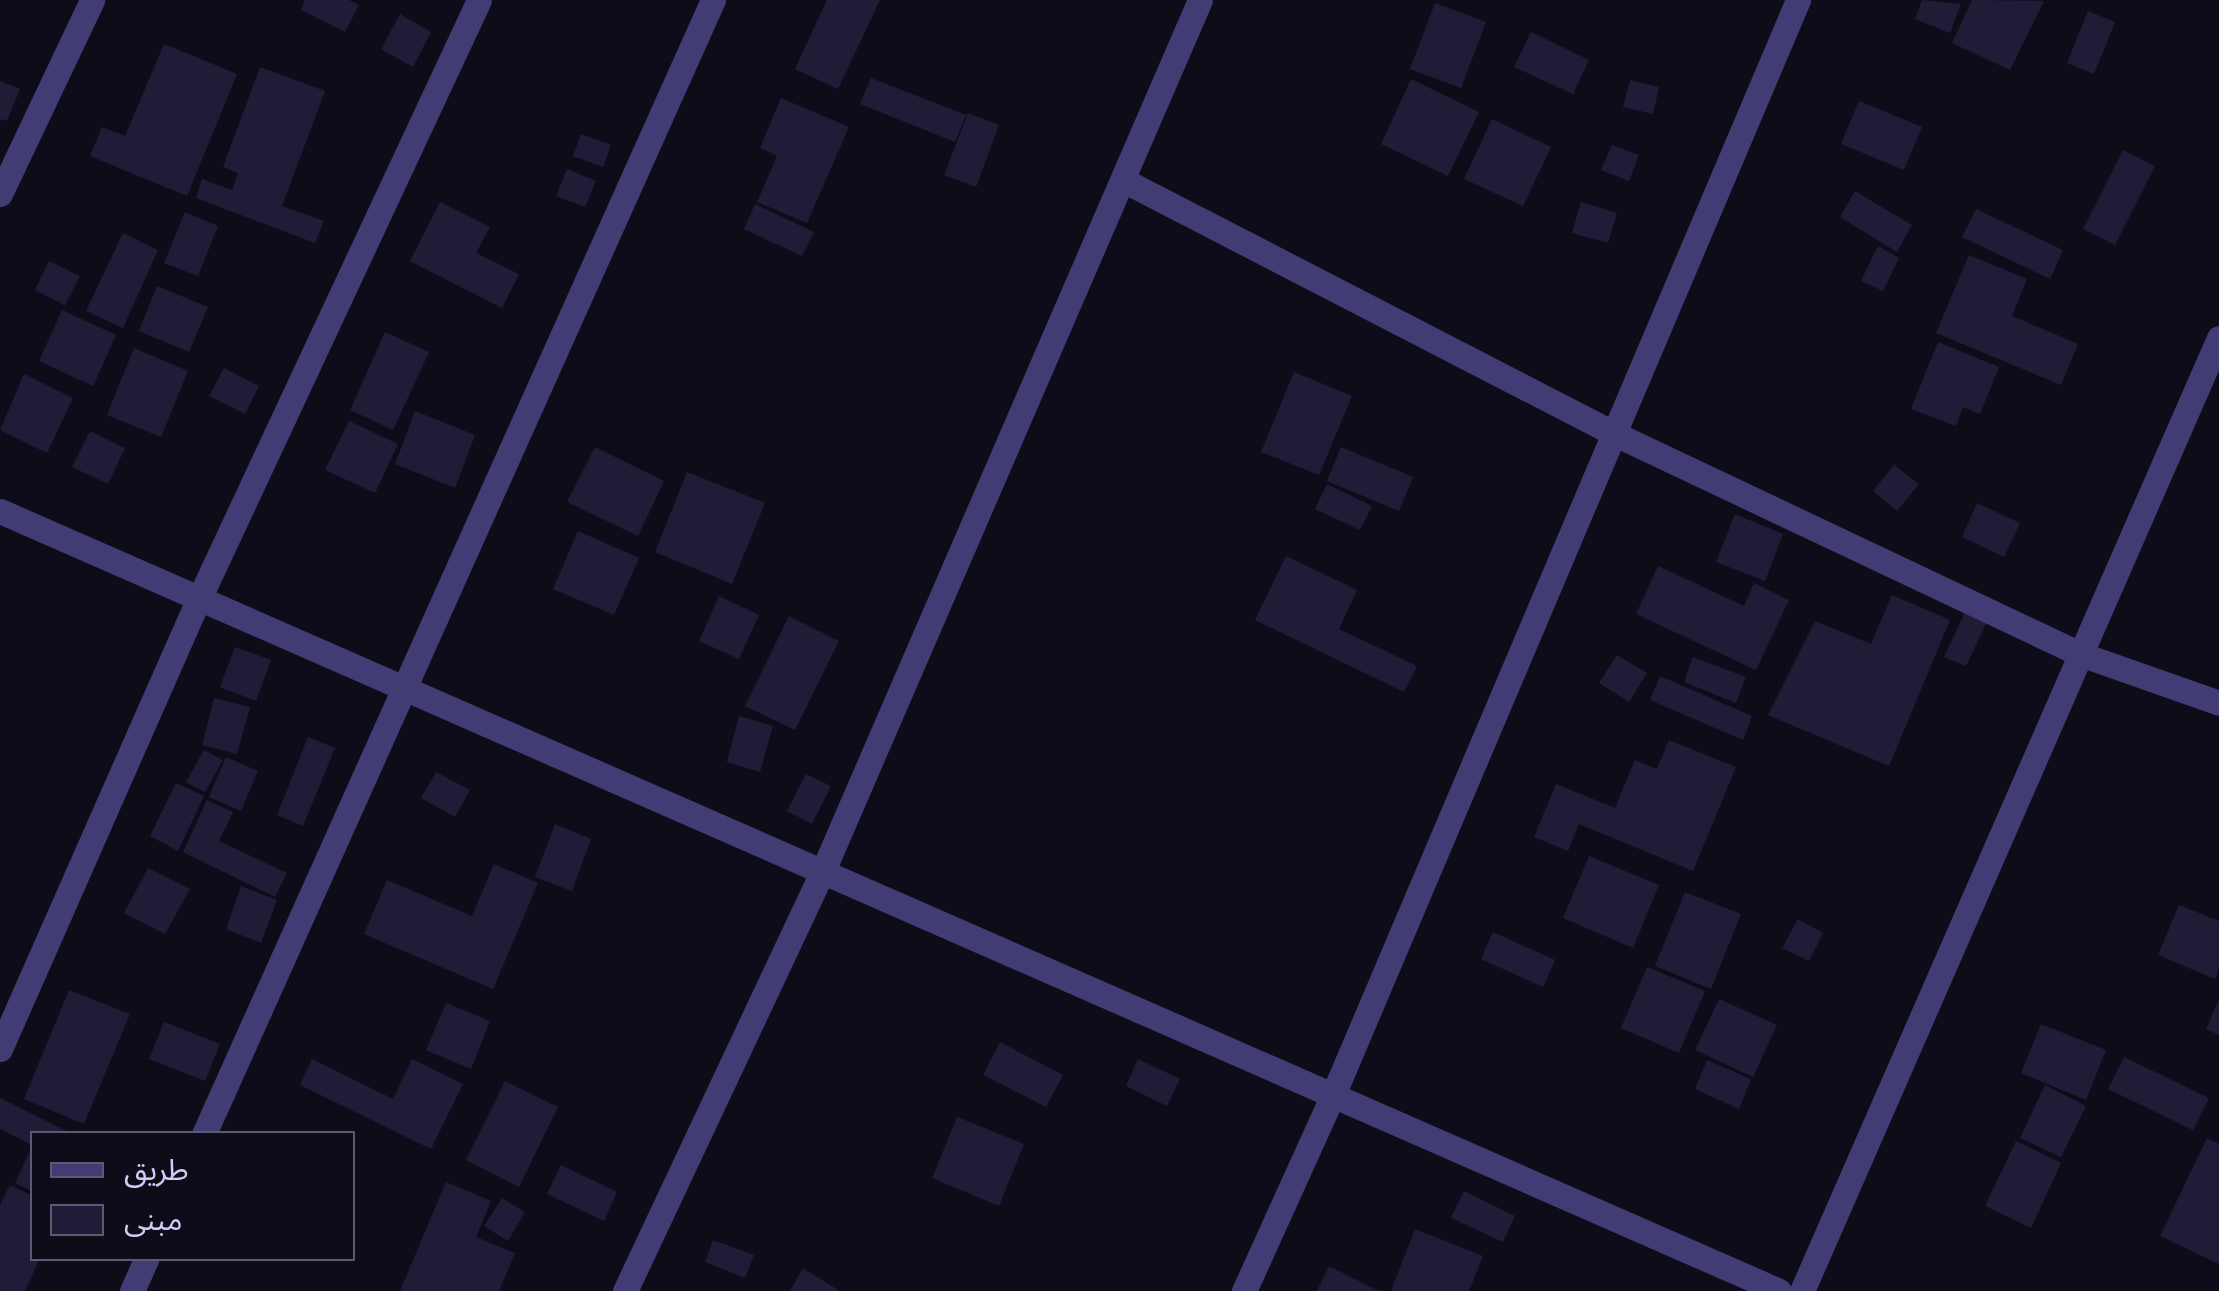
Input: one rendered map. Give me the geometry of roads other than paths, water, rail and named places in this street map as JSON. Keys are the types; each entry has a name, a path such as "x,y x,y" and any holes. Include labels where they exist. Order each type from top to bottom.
{"street":[{"path":"0,194 92,0"},
{"path":"0,1048 198,601 478,0"},
{"path":"205,1131 406,691 712,0"},
{"path":"624,1291 822,873 1200,0"},
{"path":"1244,1291 1333,1095 1798,0"},
{"path":"1122,180 1615,434 2080,654 2219,703"},
{"path":"1802,1291 2219,338"},
{"path":"0,511 1778,1291"},
{"path":"132,1291 146,1261"}]}
